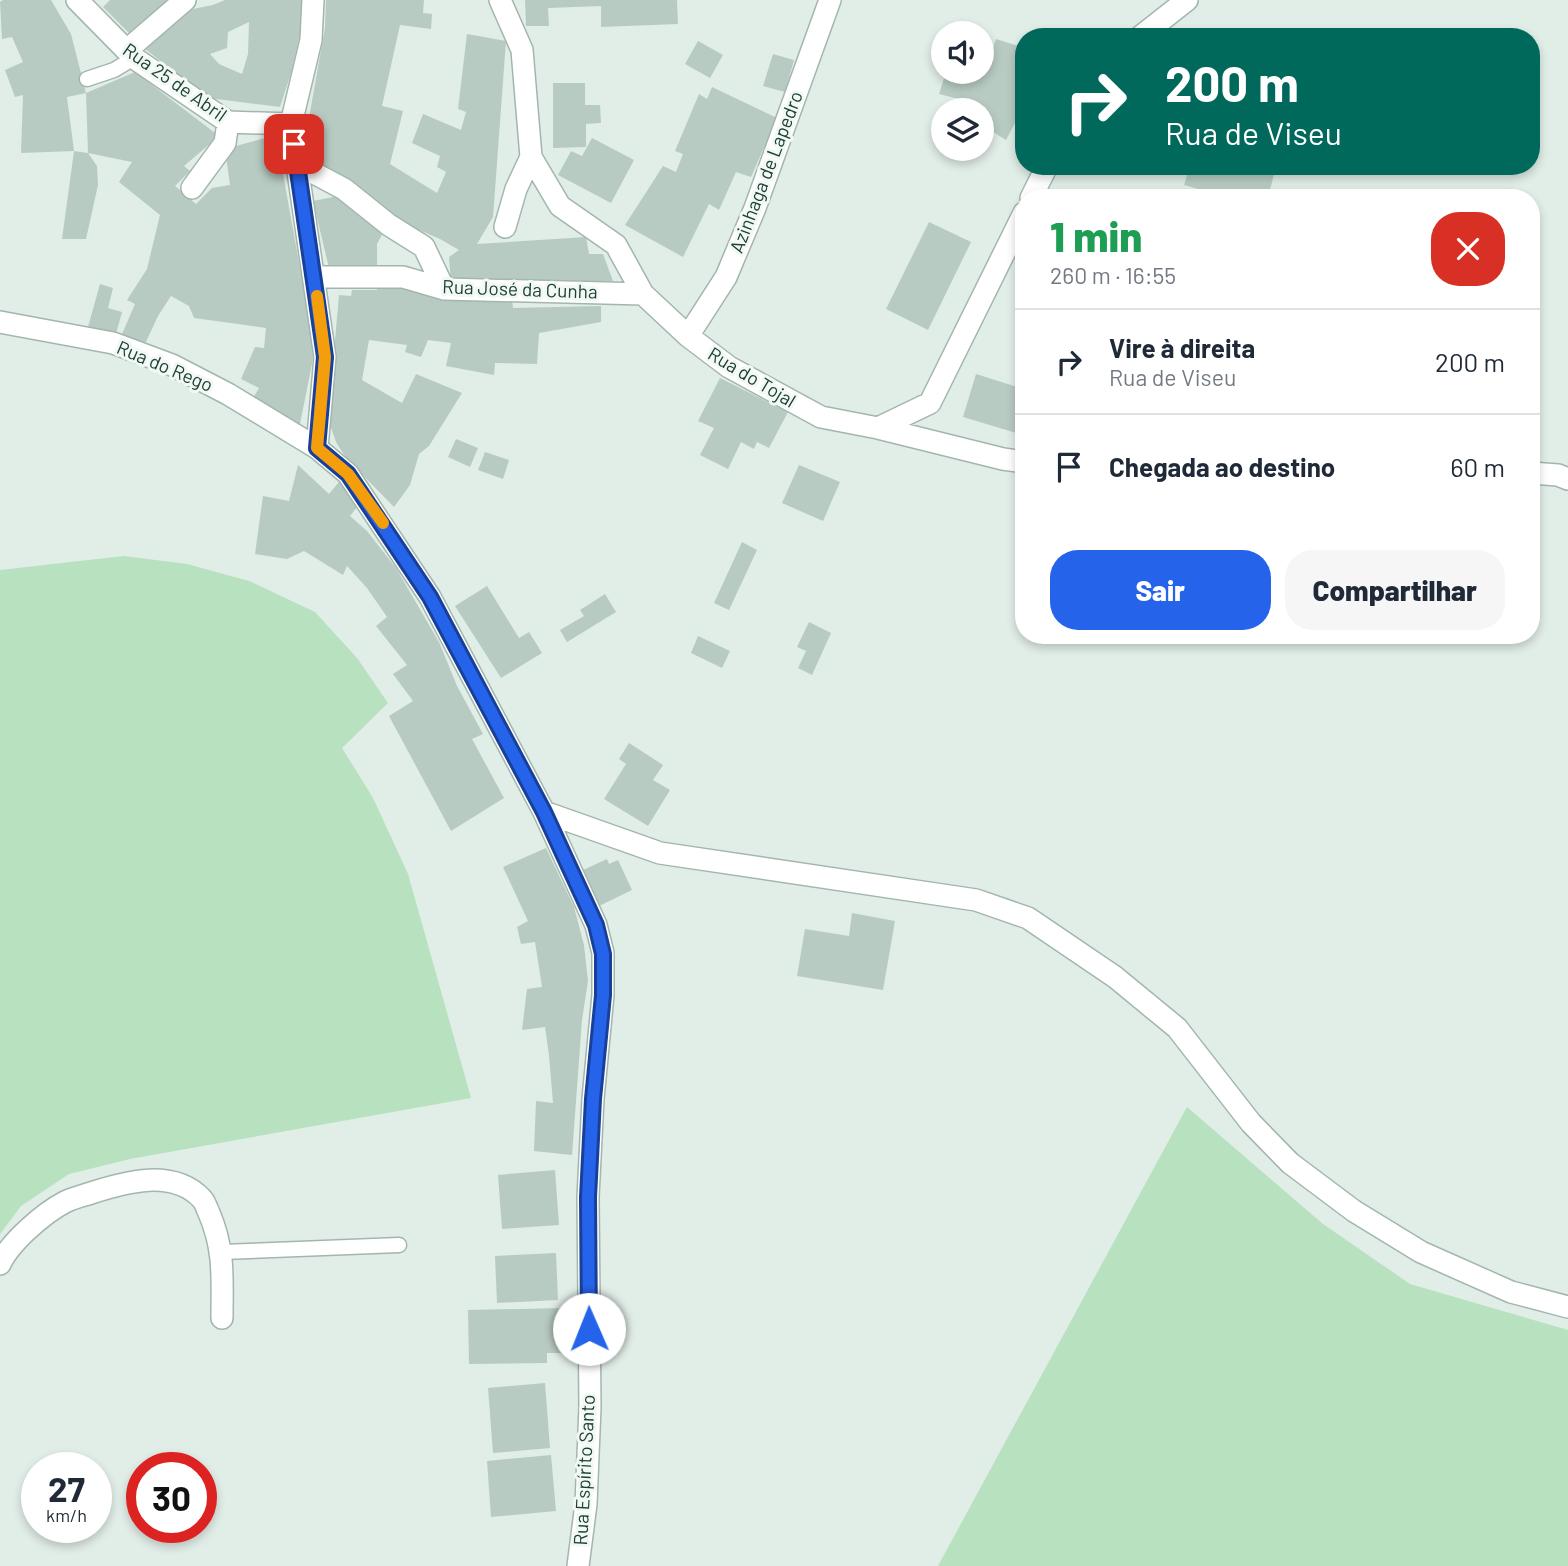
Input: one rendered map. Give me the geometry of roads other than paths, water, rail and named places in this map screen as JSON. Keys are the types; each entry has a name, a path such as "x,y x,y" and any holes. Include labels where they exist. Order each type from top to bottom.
{"street":[{"name":"Rua 25 de Abril","path":"77,0 131,54 228,122 291,124"},
{"path":"131,54 185,0"},
{"path":"313,0 312,40 291,124 325,357 317,448"},
{"path":"500,0 522,50 531,157 516,189 505,227"},
{"name":"Azinhaga de Lapedro","path":"688,336 726,277 755,208 830,0"},
{"path":"1151,28 1187,0"},
{"path":"192,188 225,143 228,122"},
{"name":"Rua do Tojal","path":"531,157 560,206 616,245 643,294 688,336 729,367 821,417 1015,461"},
{"path":"297,164 344,189 389,225 424,247 444,289"},
{"path":"878,428 930,403 1015,231"},
{"name":"Rua José da Cunha","path":"315,277 403,277 444,289 643,294"},
{"name":"Rua do Rego","path":"0,322 113,343 172,365 228,394 317,448"},
{"name":"Rua Espírito Santo","path":"317,448 348,474 430,597 544,812 596,925 603,954 603,995 593,1099 588,1197 590,1407 586,1504 578,1566"},
{"path":"1540,474 1568,479"},
{"path":"544,812 660,853 976,900 1028,918 1115,977 1177,1028 1251,1123 1290,1163 1354,1211 1432,1257 1511,1292 1568,1307"},
{"path":"0,1264 4,1255 37,1222 66,1202 124,1182 158,1179 184,1186 203,1199 222,1252 222,1318"}],"lane":[{"path":"87,79 114,70 131,54"},
{"path":"222,1252 399,1245"}]}
